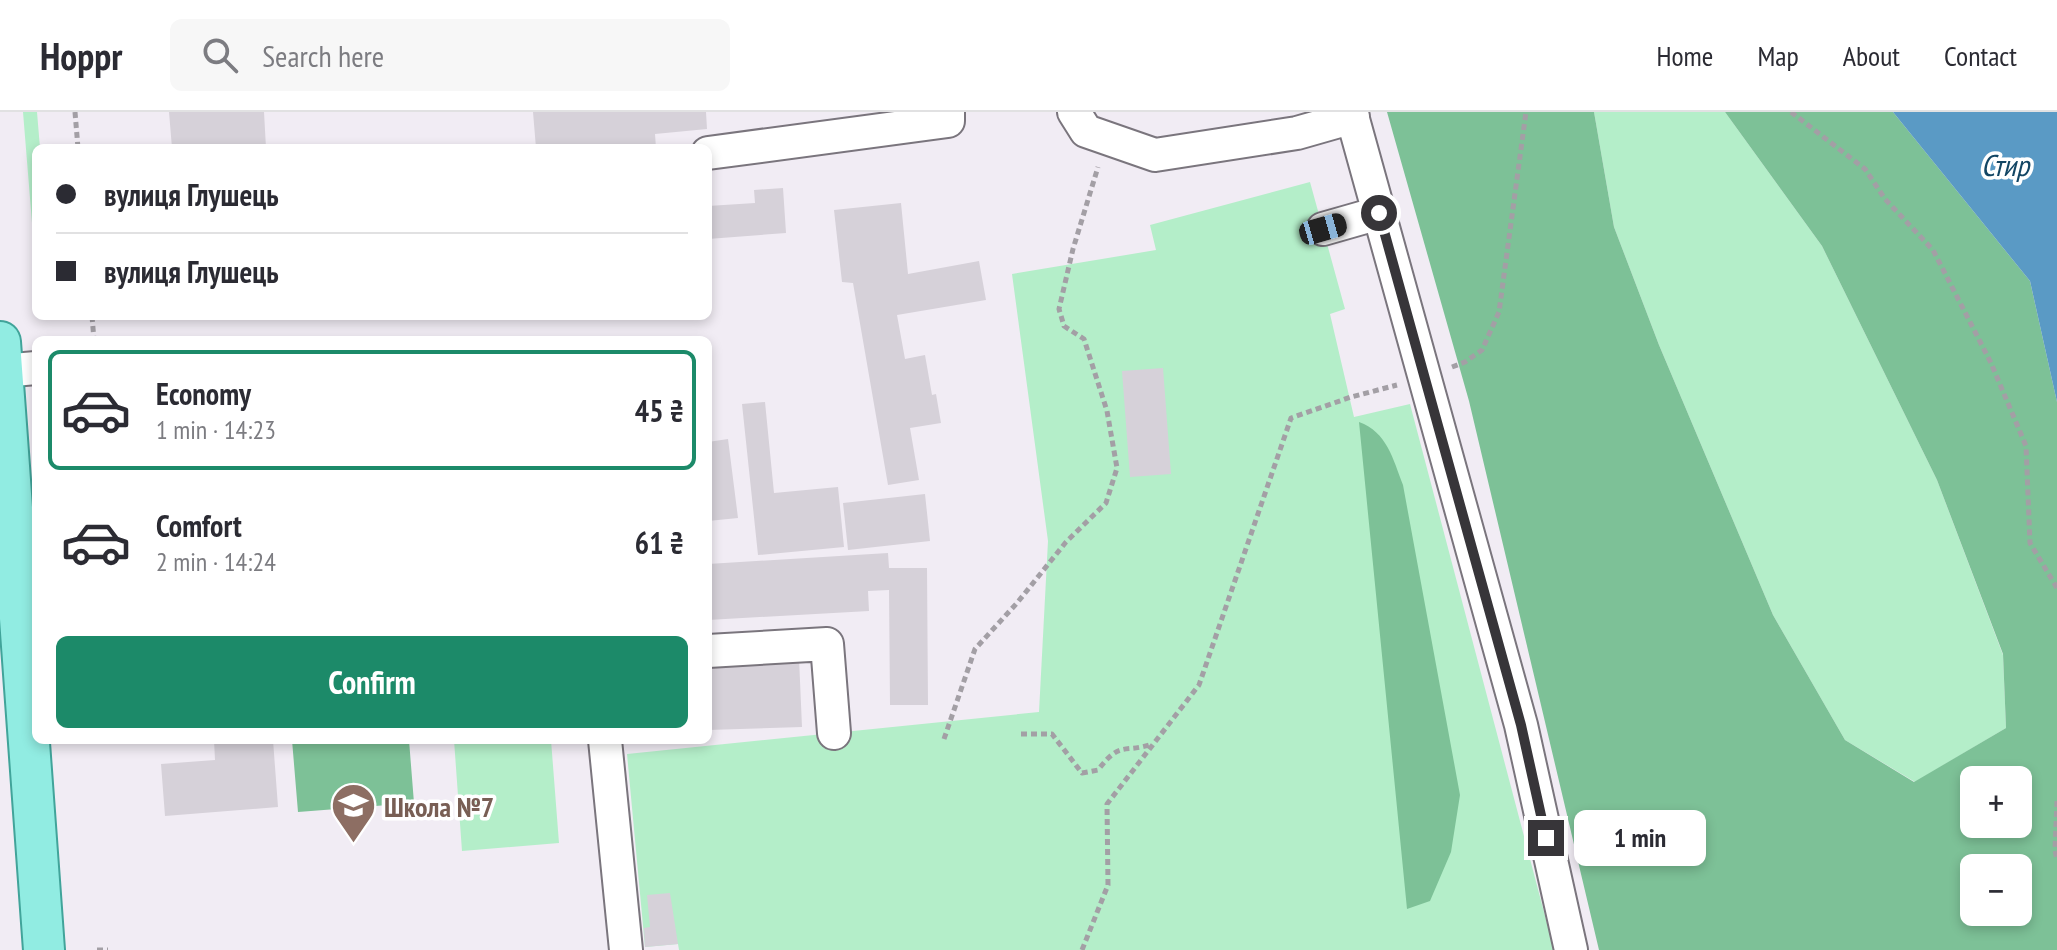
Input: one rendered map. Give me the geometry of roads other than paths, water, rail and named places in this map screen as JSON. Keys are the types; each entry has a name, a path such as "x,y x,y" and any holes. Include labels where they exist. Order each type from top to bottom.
{"main road":[{"path":"13,360 32,722"},
{"path":"33,744 44,950"}],"street":[{"path":"712,152 948,121 948,112"},
{"path":"1074,112 1086,131 1155,155 1297,133 1352,115 1521,725 1571,950"},
{"path":"1323,229 1379,213"},
{"path":"712,651 827,644 834,733"},
{"path":"605,744 626,950"}],"water":[{"name":"Стир","path":"1893,112 2057,112 2057,402 2030,281"}],"place":[{"name":"Школа №7","path":"353,845"}]}
